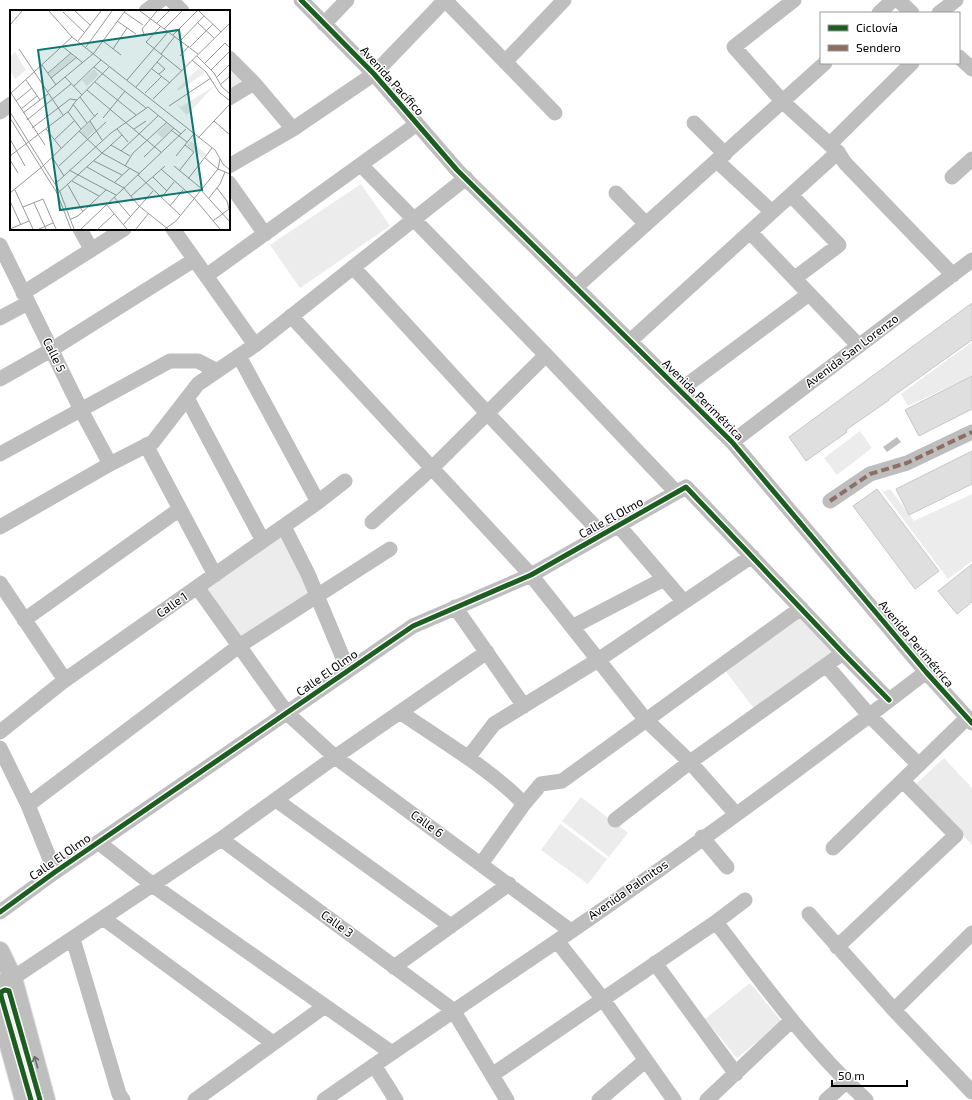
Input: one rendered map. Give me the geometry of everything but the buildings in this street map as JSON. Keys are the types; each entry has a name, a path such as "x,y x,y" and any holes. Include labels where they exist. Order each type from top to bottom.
{"main road":[{"path":"0,951 6,980 46,1100"},
{"path":"0,1013 24,1100"}],"street":[{"path":"147,10 161,0"},
{"path":"171,0 181,10"},
{"name":"Avenida Pacífico","path":"301,0 374,74 466,178"},
{"path":"324,24 347,0"},
{"path":"230,165 293,129 374,74 445,0 555,113"},
{"path":"505,62 564,0"},
{"path":"794,0 734,47 783,102 834,148 845,163 953,275"},
{"path":"880,12 893,0"},
{"path":"898,0 911,12"},
{"path":"940,12 956,0"},
{"path":"960,58 972,69"},
{"path":"230,59 254,83 293,129"},
{"path":"576,287 824,64"},
{"path":"630,341 791,195 911,64"},
{"path":"230,97 254,83"},
{"path":"0,112 10,105"},
{"path":"694,123 721,157 772,212"},
{"path":"206,276 417,124"},
{"path":"952,177 972,159"},
{"path":"361,165 546,355 681,490 752,556 889,700"},
{"path":"0,527 110,464 153,442 198,384 255,345 353,267 416,220 466,178"},
{"name":"Avenida Perimétrica","path":"466,178 732,442 969,721"},
{"path":"230,184 265,234"},
{"path":"616,193 646,224"},
{"path":"791,195 839,245 795,278"},
{"path":"81,230 91,249"},
{"path":"0,318 91,249 122,230"},
{"path":"174,230 255,345"},
{"path":"750,232 859,346"},
{"name":"Calle 5","path":"0,245 81,410 110,464"},
{"path":"0,379 51,350 194,260"},
{"name":"Avenida San Lorenzo","path":"732,442 972,260"},
{"path":"353,267 487,413 602,534"},
{"path":"680,390 809,294"},
{"path":"291,316 531,575 646,719 690,762 736,814"},
{"path":"372,522 432,468 546,355"},
{"path":"239,356 318,502"},
{"path":"0,454 170,361 198,361 218,371"},
{"path":"187,398 264,541"},
{"path":"830,501 870,474 907,464 972,432"},
{"path":"146,445 215,575"},
{"name":"Calle 1","path":"0,732 65,680 284,527 346,481"},
{"name":"Calle El Olmo","path":"0,912 98,842 413,626 531,575 681,490"},
{"path":"24,620 180,509"},
{"path":"618,525 684,602"},
{"path":"284,527 316,595 348,670"},
{"path":"28,805 239,646 390,548"},
{"path":"468,758 494,724 598,660 752,556"},
{"path":"572,627 664,579"},
{"path":"0,583 65,680"},
{"name":"Calle 6","path":"197,587 287,713 335,757 571,931"},
{"path":"455,607 524,706"},
{"path":"481,864 524,804 541,784 562,781 801,608"},
{"path":"6,980 73,939 221,839 335,757 487,652"},
{"path":"615,820 690,762 843,653"},
{"path":"826,665 869,715 919,765"},
{"name":"Avenida Palmitos","path":"324,1100 453,1010 557,941 736,814 926,672"},
{"path":"400,712 468,758 515,794 524,804"},
{"path":"833,848 919,765 969,721"},
{"path":"0,748 28,805 55,872"},
{"path":"837,947 956,836 903,781"},
{"path":"276,800 451,926"},
{"path":"702,838 727,867"},
{"name":"Calle 3","path":"221,839 453,1010"},
{"path":"98,842 153,885 392,1053"},
{"path":"394,966 509,884"},
{"path":"492,1075 602,998 716,922 744,900"},
{"path":"809,914 894,1010 972,1093 966,1100"},
{"path":"103,918 273,1044"},
{"path":"716,922 791,1021 846,1082 866,1100"},
{"path":"894,1010 972,933"},
{"path":"73,939 119,1094 123,1100"},
{"path":"557,941 602,998 645,1061 674,1100"},
{"path":"655,963 736,1074"},
{"path":"203,1097 325,1006"},
{"path":"453,1010 507,1100"},
{"path":"707,1100 791,1021"},
{"path":"599,1100 645,1061"},
{"path":"374,1065 396,1100"},
{"path":"826,1100 846,1082"}],"shaded area":[{"path":"230,69 245,85 230,93"},
{"path":"361,184 390,226 300,288 270,245"},
{"path":"972,342 972,376 908,406 901,394"},
{"path":"860,431 872,448 837,475 824,458"},
{"path":"897,437 901,442 887,452 883,447"},
{"path":"890,489 914,521 972,494 972,561 948,579 883,492"},
{"path":"282,535 309,593 240,640 205,589"},
{"path":"802,613 837,652 755,710 724,669"},
{"path":"944,758 972,788 972,845 916,784"},
{"path":"581,797 628,833 609,857 562,821"},
{"path":"560,824 607,859 588,884 541,850"},
{"path":"750,983 782,1022 737,1058 705,1019"},
{"path":"10,984 42,1100 29,1100 0,999 0,988"}],"marked path":[{"path":"830,501 870,474 907,463 972,432"}],"cycle path":[{"path":"301,0 374,74 457,170 732,442 926,672 972,723"},
{"path":"0,912 55,872 413,626 531,575 686,487 889,700"},
{"path":"31,1100 1,996 1,992 5,990 9,991 40,1100"}]}
